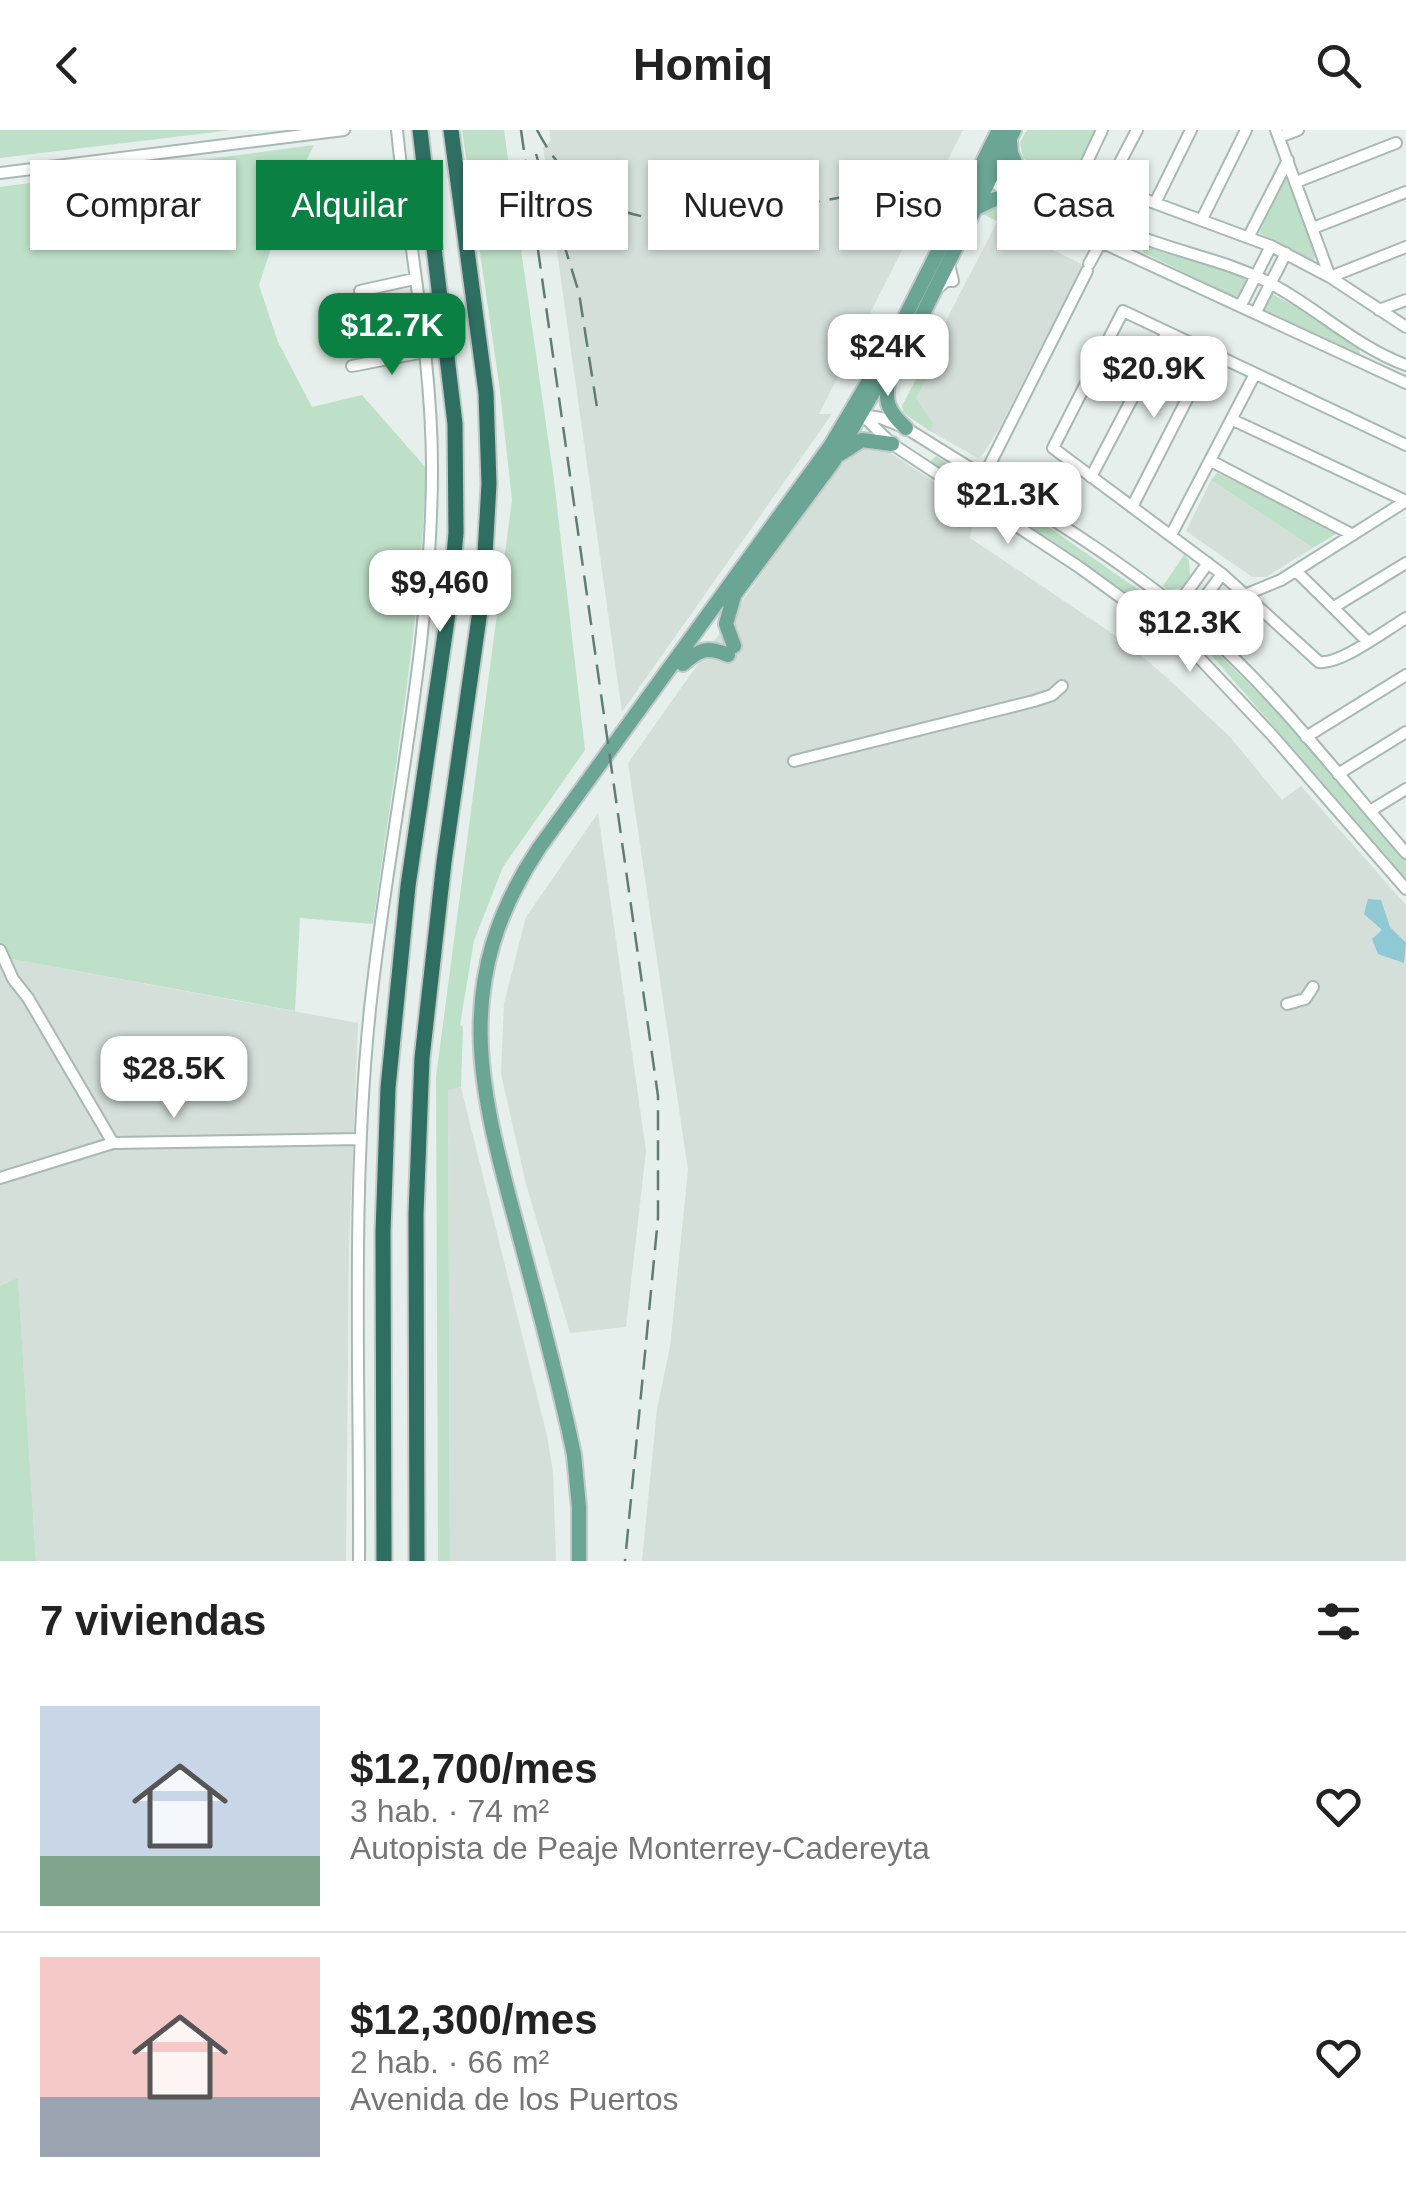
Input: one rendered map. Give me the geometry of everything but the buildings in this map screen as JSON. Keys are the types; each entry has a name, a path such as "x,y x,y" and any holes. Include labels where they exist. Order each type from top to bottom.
{"highway":[{"path":"384,1561 383,1232 389,1070 408,886 448,614 456,532 455,424 420,130"},
{"path":"416,1561 416,1214 422,1058 442,875 485,571 490,484 486,393 451,130"}],"main road":[{"path":"886,388 978,207 1007,132"},
{"path":"1007,132 1014,160"},
{"path":"977,184 1007,132"},
{"path":"977,182 992,171"},
{"path":"480,1022 501,932 534,863 833,462 992,171"},
{"path":"978,207 997,199"},
{"path":"906,428 887,406 886,388 901,337 941,250"},
{"path":"579,1561 580,1507 574,1455 493,1142 480,1072 480,1022 491,950 519,879 831,445 901,337 927,309"},
{"path":"798,488 816,473 850,424 862,415"},
{"path":"833,462 862,440 892,444"},
{"path":"684,664 705,648 731,650 726,624 734,596"}],"street":[{"path":"0,172 344,130"},
{"path":"397,130 400,160"},
{"path":"1088,160 1102,130"},
{"path":"1137,130 1114,174 1122,192 1249,236 1286,253 1406,326"},
{"path":"1154,203 1191,130"},
{"path":"1202,219 1246,130"},
{"path":"1298,130 1277,134 1330,277"},
{"path":"1296,182 1396,143"},
{"path":"1249,236 1288,160"},
{"path":"992,171 997,172"},
{"path":"992,171 997,178"},
{"path":"1313,228 1406,192"},
{"path":"1149,240 1271,283 1369,347 1406,365"},
{"path":"1241,305 1271,246"},
{"path":"1330,277 1406,247"},
{"path":"358,1561 358,1269 369,1015 418,656 432,504 431,423 410,250"},
{"path":"983,478 1097,250"},
{"path":"1119,250 1406,383"},
{"path":"1132,256 1135,250"},
{"path":"1256,312 1286,253"},
{"path":"360,291 414,279"},
{"path":"1379,310 1406,300"},
{"path":"1406,445 1123,311 1053,448 1247,594 1320,662 1332,662 1406,618"},
{"path":"1090,477 1167,332"},
{"path":"1361,364 1369,347"},
{"path":"352,366 424,352"},
{"path":"1132,507 1211,352"},
{"path":"1172,535 1255,374"},
{"path":"862,415 906,428 1176,607 1244,669 1404,849"},
{"path":"862,415 892,444 1176,636 1217,675 1406,890"},
{"path":"1233,420 1406,501"},
{"path":"1211,462 1353,535"},
{"path":"1247,594 1296,571 1406,501"},
{"path":"1017,528 1030,507"},
{"path":"1162,626 1208,563"},
{"path":"1334,607 1406,563"},
{"path":"1296,571 1366,641"},
{"path":"1176,636 1222,574"},
{"path":"1306,737 1406,675"},
{"path":"794,761 1052,695 1062,686"},
{"path":"1338,774 1406,732"},
{"path":"1370,811 1406,789"},
{"path":"0,950 13,979 113,1143"},
{"path":"1288,1004 1304,1000 1313,987"},
{"path":"0,1178 113,1143 362,1139"}],"shaded area":[{"path":"549,130 963,130 948,160 839,160 839,250 902,250 819,414 832,414 622,712 557,250 628,250 628,160 545,160 543,147 551,141"},
{"path":"997,222 997,250 1053,250 1083,265 999,429 978,458 928,430 903,412 902,406"},
{"path":"878,445 975,508 970,538 1125,642 1230,737 1282,800 1301,786 1406,905 1406,1561 642,1561 688,1170 628,763 845,456 853,449"},
{"path":"1211,480 1313,548 1266,577 1252,577 1186,531"},
{"path":"598,813 646,1151 626,1327 570,1333 526,1184 501,1074 504,1003 526,917"},
{"path":"0,957 358,1023 349,1246 346,1561 36,1561 18,1279 0,1286"},
{"path":"461,1087 547,1436 553,1472 556,1561 450,1561 448,1089"}],"green space":[{"path":"0,130 232,130 0,158"},
{"path":"462,130 504,130 508,160 466,160"},
{"path":"1027,130 1097,130 1082,160 1026,160 1020,142"},
{"path":"314,145 306,160 256,160 256,250 271,250 259,285 278,342 312,407 362,395 426,468 413,639 373,924 300,918 295,1011 0,957 0,187 30,183 30,250 236,250 236,160 202,160"},
{"path":"1287,179 1316,253 1314,261 1259,233 1281,183"},
{"path":"997,205 997,221 983,214"},
{"path":"1149,245 1243,277 1247,283 1241,295 1235,297 1144,253"},
{"path":"480,250 521,250 554,480 585,750 503,867 474,941 460,1025 461,1087 448,1090 450,1561 438,1561 436,1077 512,500"},
{"path":"1270,293 1315,316 1359,348 1360,354 1263,310"},
{"path":"943,328 951,333 916,398 933,424 930,431 905,414 902,406"},
{"path":"936,456 1017,507 1018,515 1010,517 933,466 931,461"},
{"path":"1217,473 1335,529 1336,534 1313,548 1211,480"},
{"path":"1036,522 1165,611 1126,592 1037,533 1032,527"},
{"path":"1184,555 1189,560 1190,576 1181,588 1168,590 1163,586"},
{"path":"1223,594 1234,595 1210,627 1208,607"},
{"path":"1192,633 1287,721 1406,860 1406,878"},
{"path":"18,1278 36,1561 0,1561 0,1286"}],"water":[{"path":"1368,899 1381,900 1390,927 1406,943 1404,963 1378,954 1372,939 1382,930 1364,914"}],"railway":[{"path":"521,130 658,1096 658,1218 625,1561"},
{"path":"537,130 559,165 584,190 611,206 641,216 706,219 839,197"},
{"path":"536,154 579,293 598,414"}]}
